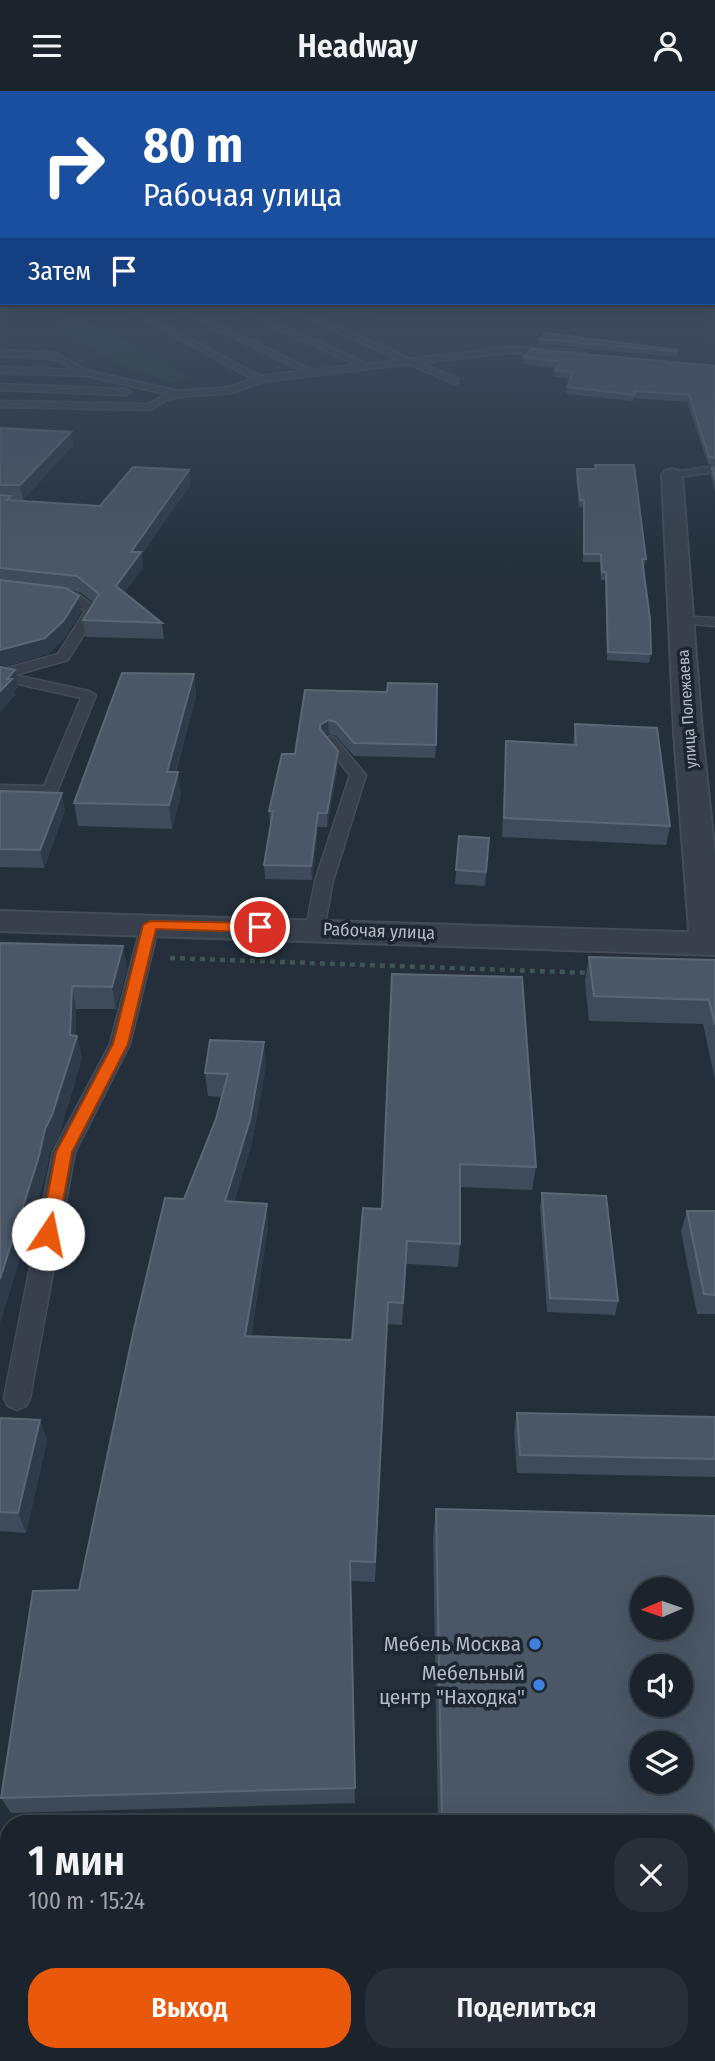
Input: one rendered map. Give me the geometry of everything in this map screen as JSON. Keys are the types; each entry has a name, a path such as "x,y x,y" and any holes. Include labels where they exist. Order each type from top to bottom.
{"street":[{"name":"улица Полежаева","path":"672,475 688,733 711,944"},
{"name":"Рабочая улица","path":"0,921 315,929 711,944"}],"lane":[{"path":"0,404 151,407 163,398 177,394"},
{"path":"672,475 715,469"},
{"path":"0,589 73,597 92,610 63,657 0,674"},
{"path":"681,620 715,622"},
{"path":"0,661 5,662 0,674"},
{"path":"0,674 89,695 50,791 0,790"},
{"path":"315,929 324,881 358,775 330,741"},
{"path":"17,1398 64,1152 120,1044 150,925"}],"path":[{"path":"142,957 605,973"}],"building":[{"path":"675,394 715,394 715,458 709,457 689,395"},
{"path":"0,428 71,432 20,485 0,485"},
{"path":"595,465 634,465 646,559 642,559 650,619 651,654 608,652 606,572 602,572 601,554 584,554 584,500 580,500 577,469 596,469"},
{"path":"133,467 189,470 131,552 141,552 116,586 162,623 83,620 99,594 77,576 0,568 0,495 11,496 7,500 100,506"},
{"path":"0,580 66,588 79,596 64,620 45,638 0,650"},
{"path":"0,667 15,670 7,679 12,679 0,691"},
{"path":"122,673 194,674 167,772 178,772 169,805 74,803"},
{"path":"388,683 437,684 436,745 354,743 336,722 328,720 320,725 320,729 338,751 327,813 318,813 311,866 264,865 273,811 269,811 282,754 295,754 305,690 387,692"},
{"path":"575,724 657,728 670,826 504,818 506,741 576,745"},
{"path":"0,791 62,793 40,850 0,849"},
{"path":"459,836 489,838 486,872 456,870"},
{"path":"0,943 123,946 112,987 72,986 70,1035 77,1036 45,1129 0,1279"},
{"path":"589,957 715,960 715,1025 709,1000 594,996"},
{"path":"392,974 522,977 536,1167 460,1164 460,1244 407,1241 403,1303 388,1302 375,1562 350,1561 355,1788 1,1798 33,1591 79,1590 134,1329 165,1198 184,1199 216,1119 228,1074 205,1073 210,1040 264,1042 250,1120 225,1201 267,1204 245,1336 352,1340 363,1208 382,1209"},
{"path":"542,1193 606,1196 618,1301 550,1298"},
{"path":"687,1211 715,1211 715,1295 704,1294"},
{"path":"517,1413 715,1417 715,1459 520,1455"},
{"path":"0,1418 40,1420 18,1513 0,1512"},
{"name":"Мебельный центр \"Находка\"","path":"436,1509 715,1516 715,1815 442,1815"}],"place":[{"name":"Мебель Москва","path":"535,1644"},
{"name":"Мебельный центр \"Находка\"","path":"539,1685"}],"route":[{"path":"48,1234 64,1152 120,1044 150,925 260,927"}]}
